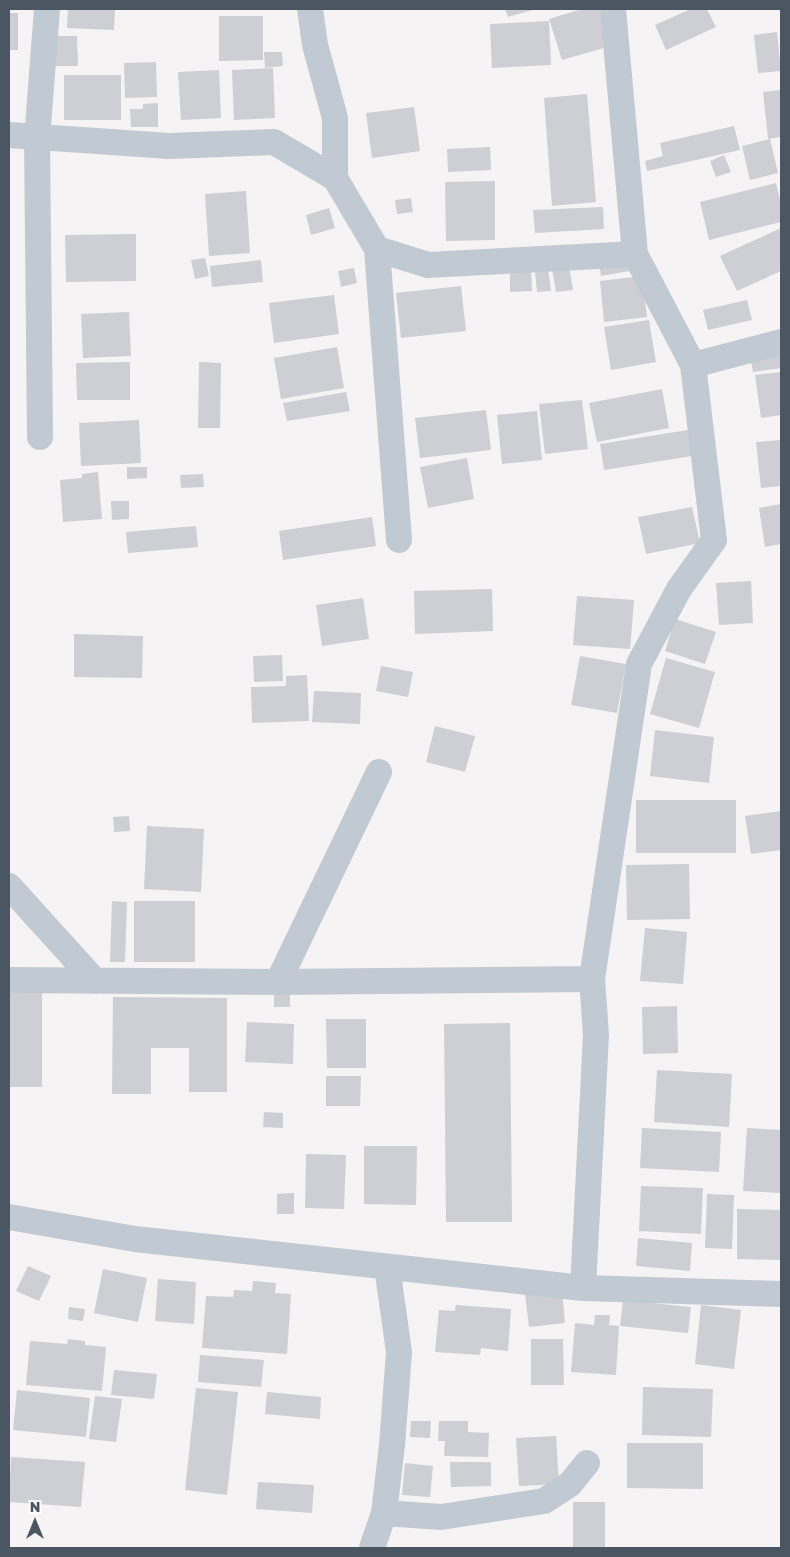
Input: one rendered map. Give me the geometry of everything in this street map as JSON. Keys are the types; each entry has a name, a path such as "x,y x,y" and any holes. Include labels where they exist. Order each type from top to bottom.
{"street":[{"path":"40,437 37,139 47,9"},
{"path":"310,9 315,45 334,118 335,178"},
{"path":"583,1288 596,1035 592,979 639,664 679,589 714,540 693,365 635,254 613,9"},
{"path":"9,135 37,139 169,146 274,142 335,178 377,248 399,540"},
{"path":"377,248 428,265 635,254"},
{"path":"693,365 781,342"},
{"path":"278,982 380,772"},
{"path":"9,886 95,981"},
{"path":"9,980 278,982 592,979"},
{"path":"9,1217 135,1239 583,1288 781,1294"},
{"path":"372,1548 384,1513 392,1445 399,1352 387,1268"},
{"path":"384,1513 441,1518 544,1501 570,1484 586,1463"}],"building":[{"path":"68,9 115,9 114,30 67,28"},
{"path":"505,9 536,9 508,17"},
{"path":"582,9 603,9 614,45 562,60 549,19"},
{"path":"691,9 707,9 716,27 666,50 655,25"},
{"path":"9,13 18,13 18,50 9,50"},
{"path":"219,16 263,16 263,60 219,61"},
{"path":"549,21 551,65 492,68 490,24"},
{"path":"777,32 781,71 758,73 754,35"},
{"path":"52,36 77,36 78,66 53,66"},
{"path":"264,52 282,52 283,66 265,68"},
{"path":"156,62 157,97 125,98 124,63"},
{"path":"273,68 275,118 234,120 232,70"},
{"path":"219,70 221,118 181,120 178,72"},
{"path":"64,75 121,75 121,120 64,120"},
{"path":"781,90 781,137 768,139 763,92"},
{"path":"587,94 596,202 552,206 544,98"},
{"path":"158,103 158,127 131,127 130,109 143,109 143,104"},
{"path":"414,107 420,151 372,158 366,113"},
{"path":"734,126 740,150 647,171 645,161 663,156 660,143"},
{"path":"770,139 778,173 750,180 742,146"},
{"path":"490,147 491,170 448,172 447,149"},
{"path":"724,155 731,172 716,177 710,161"},
{"path":"495,181 495,240 446,241 445,182"},
{"path":"776,183 781,204 781,222 709,240 700,202"},
{"path":"246,191 250,253 209,256 205,194"},
{"path":"411,198 413,212 397,214 395,200"},
{"path":"603,207 604,229 535,233 533,210"},
{"path":"329,208 335,228 311,235 306,215"},
{"path":"781,228 781,271 737,291 720,256"},
{"path":"136,234 136,281 66,282 65,235"},
{"path":"627,257 630,271 601,276 599,262"},
{"path":"205,258 209,276 195,279 191,260"},
{"path":"261,260 263,282 212,287 210,266"},
{"path":"569,266 573,290 556,292 552,269"},
{"path":"354,268 357,283 341,287 338,271"},
{"path":"548,269 551,291 537,292 535,271"},
{"path":"531,271 532,291 510,292 510,272"},
{"path":"642,276 647,317 604,322 600,281"},
{"path":"461,286 466,331 401,338 396,293"},
{"path":"334,295 339,334 274,343 269,303"},
{"path":"747,300 752,320 708,330 703,310"},
{"path":"129,312 131,356 83,358 81,314"},
{"path":"649,320 656,362 611,370 604,327"},
{"path":"337,347 344,388 281,399 274,358"},
{"path":"781,351 781,368 753,372 750,355"},
{"path":"130,362 130,400 77,400 76,363"},
{"path":"199,362 221,363 220,428 198,428"},
{"path":"781,372 781,415 761,418 755,375"},
{"path":"662,389 669,428 597,442 589,403"},
{"path":"346,392 350,411 287,421 283,403"},
{"path":"582,400 588,449 545,454 539,404"},
{"path":"486,410 491,450 420,458 415,418"},
{"path":"537,411 542,460 502,464 497,415"},
{"path":"139,420 141,463 81,466 79,423"},
{"path":"694,429 698,455 604,470 600,444"},
{"path":"781,440 781,486 761,488 756,442"},
{"path":"467,458 474,499 428,508 420,467"},
{"path":"127,467 147,467 147,478 127,479"},
{"path":"98,472 102,519 63,522 60,480 82,478 82,474"},
{"path":"203,474 204,487 181,488 180,475"},
{"path":"111,501 129,501 129,519 112,520"},
{"path":"781,504 781,544 765,547 759,508"},
{"path":"692,507 700,543 646,554 638,517"},
{"path":"372,517 376,546 283,560 279,531"},
{"path":"196,526 198,547 128,553 126,532"},
{"path":"751,581 753,623 719,625 716,583"},
{"path":"492,589 493,631 415,634 414,591"},
{"path":"577,596 634,600 630,649 573,645"},
{"path":"363,598 369,639 322,646 316,605"},
{"path":"675,619 716,632 705,664 665,651"},
{"path":"74,634 143,636 142,678 74,677"},
{"path":"282,655 283,681 254,682 253,656"},
{"path":"580,656 626,664 617,713 571,705"},
{"path":"666,658 715,672 699,728 650,714"},
{"path":"381,666 413,672 408,697 376,691"},
{"path":"307,675 309,721 252,723 251,687 286,686 286,676"},
{"path":"314,691 361,693 360,724 312,722"},
{"path":"435,726 475,736 465,772 426,762"},
{"path":"655,730 714,737 709,783 650,776"},
{"path":"636,800 736,800 736,853 636,853"},
{"path":"781,811 781,850 751,854 745,816"},
{"path":"129,816 130,831 114,832 113,817"},
{"path":"147,826 204,829 201,892 144,889"},
{"path":"689,864 690,919 627,920 626,865"},
{"path":"112,901 127,902 125,962 110,962"},
{"path":"134,901 195,901 195,962 134,962"},
{"path":"645,928 687,932 683,984 640,981"},
{"path":"274,990 290,990 290,1007 274,1007"},
{"path":"42,992 42,1087 9,1087 9,993"},
{"path":"113,997 227,998 227,1092 189,1092 189,1048 151,1048 151,1094 112,1094"},
{"path":"677,1006 678,1053 643,1054 642,1007"},
{"path":"326,1019 366,1019 366,1068 327,1068"},
{"path":"247,1022 294,1024 293,1064 245,1062"},
{"path":"510,1023 512,1222 446,1222 444,1024"},
{"path":"657,1070 732,1074 729,1127 654,1122"},
{"path":"326,1076 361,1076 360,1106 326,1106"},
{"path":"264,1112 283,1113 283,1128 263,1127"},
{"path":"642,1128 721,1132 719,1172 640,1168"},
{"path":"747,1128 781,1130 781,1193 743,1191"},
{"path":"364,1146 417,1146 416,1205 364,1204"},
{"path":"306,1154 346,1155 344,1209 305,1208"},
{"path":"641,1186 703,1188 701,1234 639,1231"},
{"path":"294,1193 294,1214 277,1214 277,1194"},
{"path":"707,1194 734,1195 732,1249 705,1248"},
{"path":"737,1209 781,1210 781,1260 737,1259"},
{"path":"638,1238 692,1243 690,1271 636,1266"},
{"path":"28,1266 51,1276 39,1301 16,1291"},
{"path":"103,1269 147,1278 138,1322 94,1313"},
{"path":"158,1279 196,1282 194,1324 155,1321"},
{"path":"253,1281 276,1283 275,1293 291,1294 287,1354 202,1348 206,1296 233,1297 234,1290 252,1291"},
{"path":"562,1290 565,1323 529,1327 525,1294"},
{"path":"623,1300 691,1307 688,1333 620,1326"},
{"path":"456,1305 511,1309 508,1351 481,1348 480,1355 435,1352 439,1310 455,1311"},
{"path":"701,1305 741,1310 734,1369 695,1364"},
{"path":"69,1307 85,1309 83,1321 68,1319"},
{"path":"595,1315 610,1315 609,1325 619,1326 616,1375 571,1372 575,1323 594,1325"},
{"path":"68,1339 85,1341 85,1345 106,1347 102,1391 26,1385 30,1341 67,1344"},
{"path":"531,1339 563,1339 564,1385 531,1385"},
{"path":"200,1355 264,1360 261,1387 198,1382"},
{"path":"114,1370 157,1374 154,1399 111,1395"},
{"path":"643,1387 713,1389 711,1437 642,1435"},
{"path":"196,1388 238,1392 227,1495 185,1490"},
{"path":"17,1390 90,1398 86,1437 13,1430"},
{"path":"267,1392 321,1397 320,1419 265,1414"},
{"path":"95,1396 122,1399 116,1442 89,1439"},
{"path":"411,1421 431,1421 430,1438 410,1437"},
{"path":"439,1421 468,1421 468,1432 489,1433 488,1457 444,1456 445,1441 438,1441"},
{"path":"556,1436 559,1484 519,1486 516,1438"},
{"path":"627,1443 703,1443 703,1489 627,1488"},
{"path":"11,1457 85,1462 81,1507 9,1502"},
{"path":"450,1462 491,1462 491,1486 451,1487"},
{"path":"405,1463 433,1466 430,1497 402,1495"},
{"path":"258,1482 314,1485 312,1513 256,1509"},
{"path":"573,1502 605,1502 605,1548 573,1548"}]}
